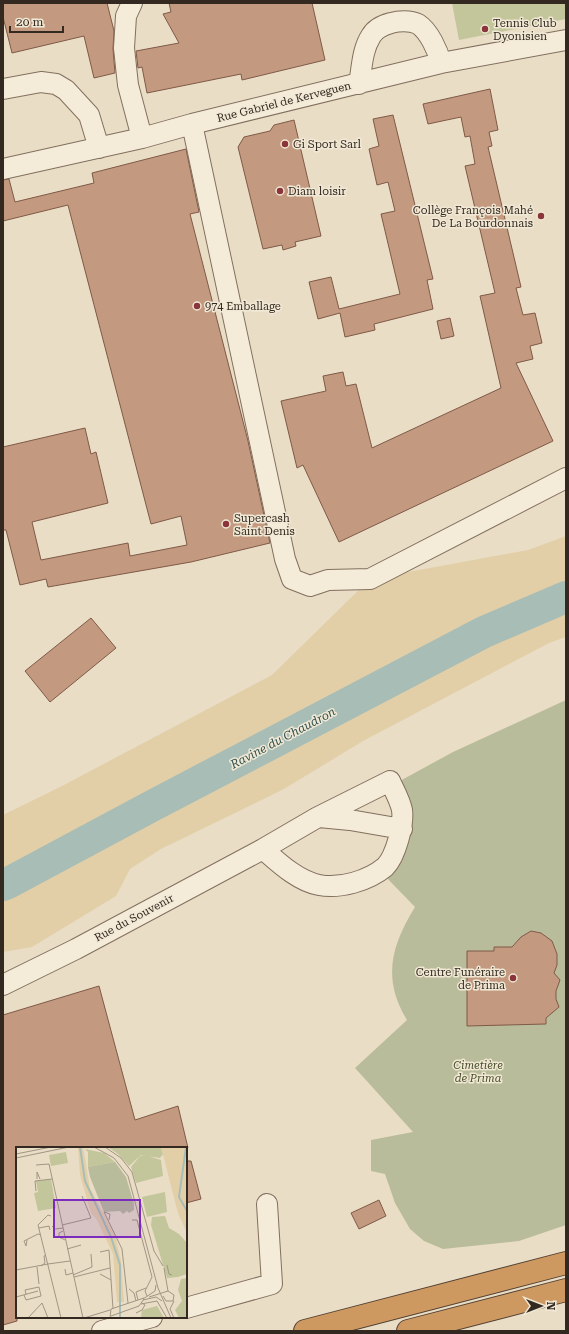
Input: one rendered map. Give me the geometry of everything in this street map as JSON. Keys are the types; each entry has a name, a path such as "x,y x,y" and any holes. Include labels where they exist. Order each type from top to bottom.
{"highway":[{"path":"305,1331 566,1263"},
{"path":"408,1331 566,1290"}],"street":[{"path":"132,3 126,16 124,48 128,85 142,138"},
{"path":"359,84 364,51 371,35 382,25 399,21 417,24 427,34 438,52 441,63"},
{"name":"Rue Gabriel de Kerveguen","path":"3,169 142,138 192,124 441,63 566,40"},
{"path":"3,89 40,82 56,84 66,90 89,115 99,148"},
{"path":"192,124 283,552 292,579 310,586 328,580 370,580 566,478"},
{"name":"Rue du Souvenir","path":"3,985 76,949 264,849 318,817 390,781 402,809 402,829"},
{"path":"264,849 284,867 296,875 318,885 339,887 368,877 386,866 395,850 402,829 350,820 318,817"},
{"path":"187,1308 272,1284 267,1204"},
{"path":"102,1331 148,1318"}],"green space":[{"name":"Tennis Club Dyonisien","path":"452,3 566,3 566,19 459,40"},
{"name":"Cimetière de Prima","path":"566,700 566,1225 519,1241 443,1249 424,1241 410,1229 395,1203 385,1174 371,1171 371,1140 413,1132 355,1068 407,1020 394,991 392,977 395,949 400,935 415,907 384,875 398,782 453,752"}],"sand":[{"path":"566,536 566,637 549,643 363,741 284,789 161,849 130,869 116,896 32,947 3,952 3,815 62,786 272,675 370,579 528,550"}],"building":[{"path":"3,3 107,3 114,31 113,49 115,73 94,78 84,36 12,53 3,17"},
{"path":"169,3 312,3 325,60 242,80 241,74 147,93 142,67 138,68 136,51 179,43 163,14 171,12"},
{"path":"490,89 498,130 489,132 492,146 488,147 521,287 516,288 523,315 535,313 542,343 530,346 533,359 516,363 553,441 339,542 303,465 297,468 281,401 326,391 323,376 343,372 346,386 356,384 372,448 501,388 480,296 495,293 465,166 475,164 470,136 465,137 461,117 428,124 423,104"},
{"path":"393,115 433,279 427,280 433,309 374,324 375,330 345,337 340,313 318,319 309,282 331,277 339,309 400,294 381,214 395,211 388,182 377,185 369,149 379,146 373,119"},
{"name":"Diam loisir","path":"294,120 321,236 295,242 296,246 283,250 282,245 263,249 238,147 244,137 270,131 274,125"},
{"path":"186,149 199,212 190,214 248,441 270,543 191,562 48,587 46,579 20,585 6,530 3,530 3,447 85,428 91,454 96,452 108,503 32,522 41,560 128,543 130,556 187,545 181,516 151,524 68,205 3,221 3,180 9,179 15,202 94,183 92,173"},
{"path":"450,318 454,336 441,339 437,321"},
{"path":"91,618 116,648 50,702 25,671"},
{"name":"Centre Funéraire de Prima","path":"531,931 541,933 552,941 557,954 557,965 554,973 560,980 556,991 556,999 559,1007 546,1018 546,1024 467,1026 467,951 494,951 494,947 512,947 521,937"},
{"path":"99,986 135,1120 178,1106 188,1148 16,1147 17,1321 3,1325 3,1015"},
{"path":"187,1161 191,1161 201,1199 187,1203"},
{"path":"379,1200 386,1216 359,1229 351,1213"}],"waterway":[{"name":"Ravine du Chaudron","path":"3,885 484,632 566,597"}],"place":[{"name":"Tennis Club Dyonisien","path":"485,29"},
{"name":"Gi Sport Sarl","path":"285,144"},
{"name":"Diam loisir","path":"280,191"},
{"name":"Collège François Mahé De La Bourdonnais","path":"541,216"},
{"name":"974 Emballage","path":"197,306"},
{"name":"Supercash Saint Denis","path":"226,524"},
{"name":"Centre Funéraire de Prima","path":"513,978"}]}
